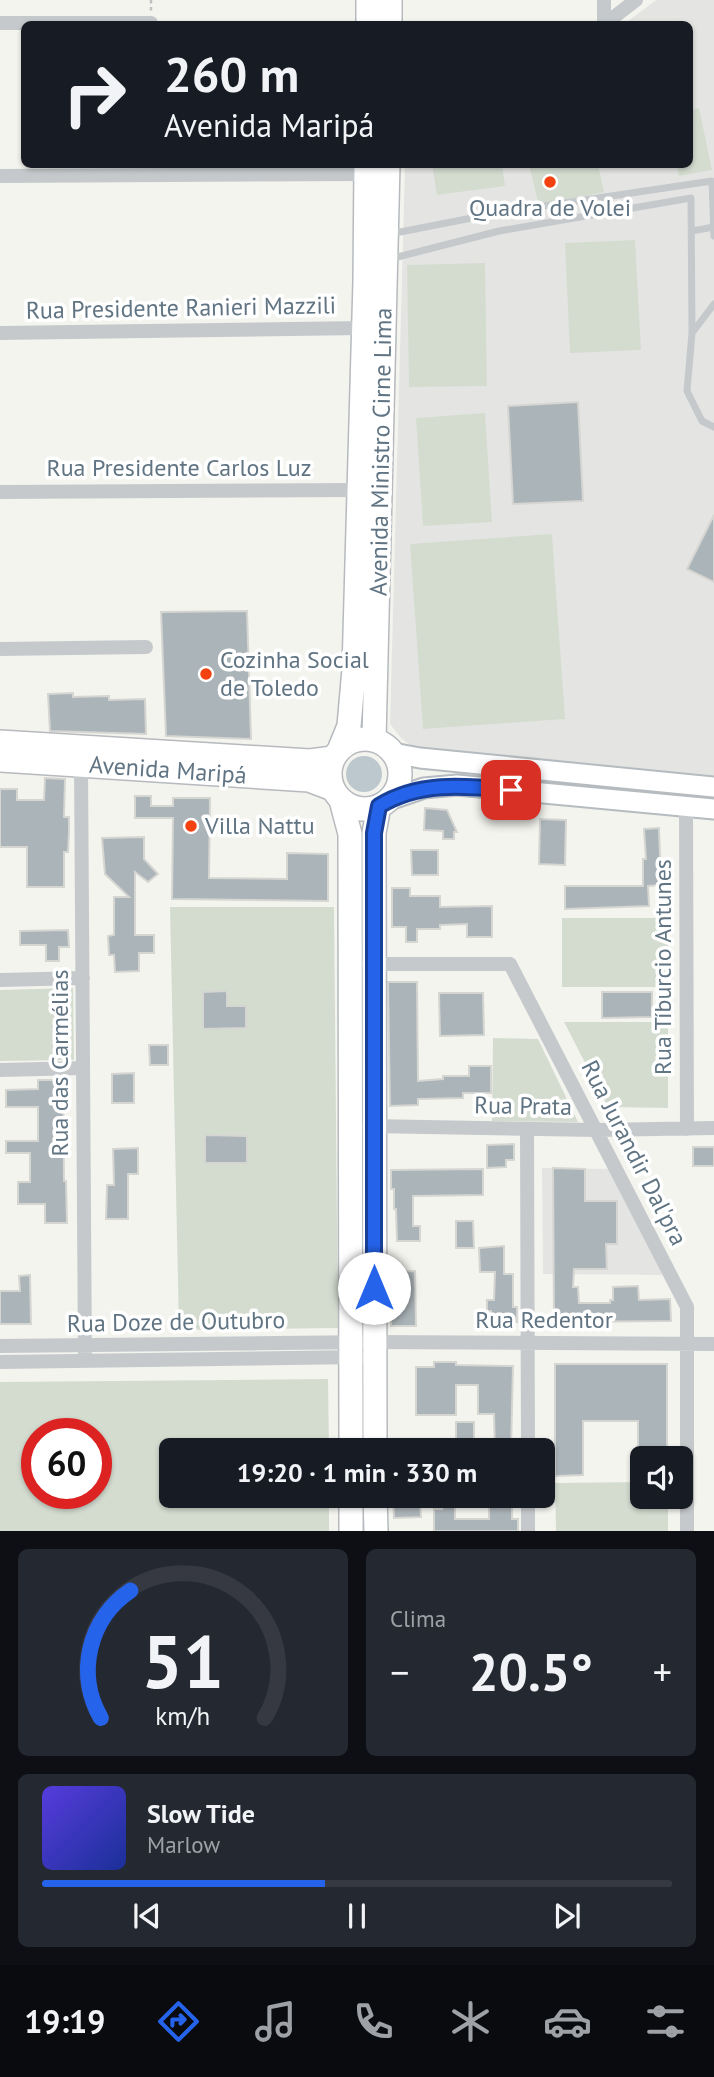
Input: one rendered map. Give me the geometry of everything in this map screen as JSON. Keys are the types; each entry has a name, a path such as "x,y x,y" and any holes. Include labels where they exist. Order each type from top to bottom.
{"main road":[{"path":"368,0 368,21"},
{"path":"390,0 390,21"},
{"path":"373,1438 363,1350 362,1126 350,964 350,834 330,779 337,753 349,726 354,669 358,490 379,168"},
{"name":"Avenida Ministro Cirne Lima","path":"374,740 370,335 386,261 379,168"},
{"path":"337,753 350,742 374,740 393,753 400,773 398,784 383,803 374,833 374,964 362,1126"},
{"name":"Avenida Maripá","path":"0,742 309,780 337,794"},
{"name":"Avenida Maripá","path":"169,761 310,761 337,753"},
{"path":"393,753 714,787"},
{"name":"Avenida Maripá","path":"0,760 81,765 141,759"},
{"path":"337,794 359,808 383,803 424,788 457,785 714,809"},
{"path":"353,1438 363,1350"},
{"path":"351,1508 351,1531"},
{"path":"375,1508 376,1531"}],"street":[{"path":"604,0 605,21"},
{"path":"609,21 636,0"},
{"path":"0,23 21,23"},
{"path":"0,176 337,168"},
{"name":"Rua Presidente Ranieri Mazzili","path":"0,333 370,335"},
{"name":"Rua Presidente Carlos Luz","path":"0,492 358,490"},
{"path":"0,649 146,647"},
{"name":"Rua das Carmélias","path":"81,765 85,1361"},
{"name":"Rua Tíburcio Antunes","path":"686,806 687,1129"},
{"name":"Rua Jurandir Dal'pra","path":"350,964 510,964 687,1307 687,1531"},
{"path":"0,980 83,978"},
{"path":"0,1070 83,1068"},
{"name":"Rua Prata","path":"362,1126 597,1130 714,1128"},
{"path":"527,1129 528,1438"},
{"name":"Rua Redentor","path":"363,1350 527,1343 714,1344"},
{"name":"Rua Doze de Outubro","path":"0,1346 363,1350"},
{"path":"0,1362 363,1350"},
{"path":"528,1508 528,1531"}],"lane":[{"path":"386,235 497,212 712,181 714,236"},
{"path":"386,261 499,231 691,198 692,333 687,391 702,421 714,427"},
{"path":"497,212 499,231"},
{"path":"692,231 713,228"},
{"path":"692,333 714,304"}],"shaded area":[{"path":"656,0 714,0 714,796 465,776 429,758 402,739 390,724 405,168 693,168 693,21 628,21"},
{"path":"699,108 712,170 679,176 678,168 693,168 693,109"},
{"path":"432,168 502,168 505,186 437,195"},
{"path":"530,168 599,168 604,192 539,206"},
{"path":"635,240 641,350 570,353 565,243"},
{"path":"485,263 487,386 409,387 407,265"},
{"path":"485,413 492,522 423,526 416,418"},
{"path":"552,534 565,719 423,729 410,544"},
{"path":"364,756 377,761 382,774 377,787 364,792 351,787 346,774 351,761"},
{"path":"170,907 334,907 338,1328 179,1330"},
{"path":"562,918 668,918 668,987 562,987"},
{"path":"73,988 74,1060 0,1061 0,990"},
{"path":"564,1022 668,1022 668,1108 608,1107"},
{"path":"493,1038 538,1039 578,1122 492,1121"},
{"path":"542,1168 610,1169 664,1275 543,1274"},
{"path":"328,1379 329,1438 159,1438 159,1508 329,1508 329,1531 0,1531 0,1382"},
{"path":"630,1482 630,1509 668,1509 668,1531 556,1531 555,1483"}],"building":[{"path":"578,402 583,501 513,504 508,406"},
{"path":"714,515 714,582 687,569"},
{"name":"Cozinha Social de Toledo","path":"247,611 251,739 166,736 161,612"},
{"path":"73,693 73,697 109,696 109,700 145,699 146,734 50,731 48,694"},
{"path":"45,778 65,779 64,817 69,817 69,832 68,852 64,852 64,887 27,887 27,847 0,847 0,789 17,789 17,800 44,800"},
{"name":"Villa Nattu","path":"135,796 151,796 151,806 173,806 173,798 210,798 209,878 287,879 287,853 328,854 328,901 172,899 173,818 135,818"},
{"path":"425,808 447,810 457,832 454,832 454,839 443,839 443,831 424,830"},
{"path":"540,819 566,820 565,865 539,864"},
{"path":"659,828 661,885 648,886 649,906 565,909 565,886 643,886 643,859 646,859 644,829"},
{"path":"144,837 144,859 158,874 148,882 135,872 135,935 154,935 154,953 139,953 139,971 115,972 114,955 109,955 108,936 114,935 114,897 129,897 105,874 102,838"},
{"path":"411,850 438,850 438,875 412,875"},
{"path":"392,888 410,888 410,896 440,896 440,907 492,906 492,937 467,937 467,924 440,925 440,929 417,929 417,942 406,942 406,927 392,927"},
{"path":"68,930 69,947 59,947 59,961 46,961 46,945 20,945 20,931"},
{"path":"388,982 417,982 418,1081 443,1079 443,1076 469,1076 469,1066 491,1066 491,1093 463,1093 463,1098 418,1099 418,1105 390,1106"},
{"path":"227,991 227,1006 246,1006 246,1028 203,1029 203,992"},
{"path":"602,992 652,992 652,1017 602,1018"},
{"path":"439,993 483,993 484,1035 440,1036"},
{"path":"149,1045 168,1045 168,1065 150,1065"},
{"path":"134,1073 134,1103 112,1103 112,1074"},
{"path":"38,1080 63,1080 67,1223 45,1223 45,1204 18,1204 18,1182 30,1182 30,1153 6,1153 6,1141 38,1141 38,1107 6,1107 6,1090 38,1089"},
{"path":"205,1135 247,1136 247,1163 205,1163"},
{"path":"514,1144 514,1160 506,1160 506,1167 487,1168 487,1145"},
{"path":"693,1147 714,1147 714,1166 693,1166"},
{"path":"138,1148 138,1174 128,1174 128,1219 106,1219 107,1185 114,1185 113,1149"},
{"path":"553,1168 585,1169 585,1201 617,1201 617,1244 606,1244 607,1269 574,1269 573,1287 578,1287 579,1303 610,1303 610,1300 613,1300 613,1287 638,1286 639,1300 670,1299 671,1321 554,1322"},
{"path":"483,1169 483,1195 413,1196 413,1226 420,1226 420,1241 397,1241 391,1170"},
{"path":"456,1221 473,1221 474,1248 456,1248"},
{"path":"504,1246 504,1274 513,1274 513,1307 517,1307 517,1322 491,1322 487,1300 494,1300 495,1272 480,1272 479,1248"},
{"path":"415,1271 416,1326 391,1326 390,1272"},
{"path":"30,1275 31,1324 0,1324 0,1291 20,1291 19,1276"},
{"path":"434,1362 513,1366 511,1438 495,1438 494,1414 478,1414 478,1385 456,1385 456,1415 416,1415 416,1367 434,1367"},
{"path":"555,1364 667,1364 667,1446 638,1446 638,1421 583,1421 583,1475 555,1476"},
{"path":"456,1422 474,1422 474,1438 456,1438"},
{"path":"394,1508 420,1508 421,1517 394,1518"},
{"path":"455,1508 455,1519 489,1519 489,1508 512,1508 512,1519 518,1519 518,1531 434,1531 434,1509"}],"place":[{"name":"Quadra de Volei","path":"550,182"},
{"name":"Cozinha Social de Toledo","path":"206,674"},
{"name":"Villa Nattu","path":"191,826"}],"route":[{"path":"374,1288 375,820 379,806 386,801 424,788 457,785 511,790"}]}
